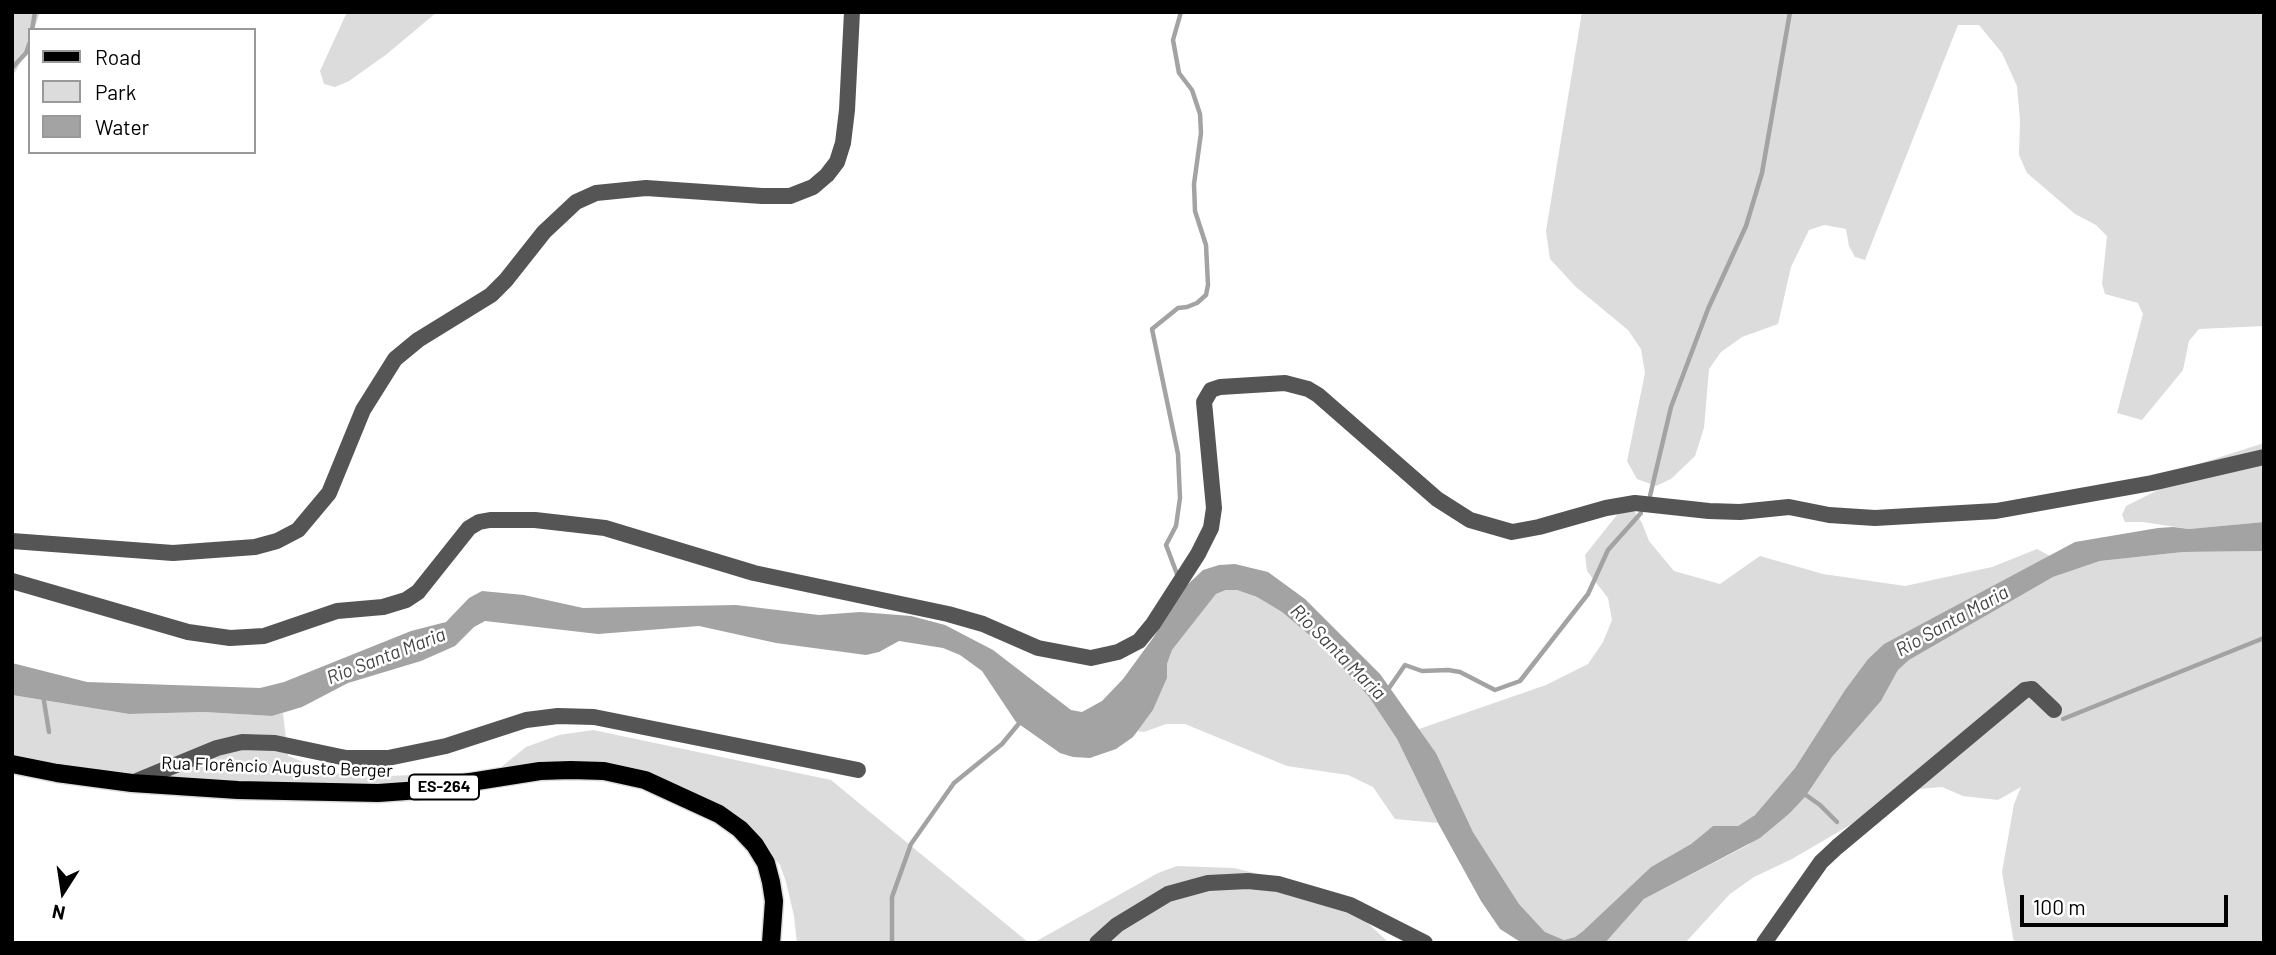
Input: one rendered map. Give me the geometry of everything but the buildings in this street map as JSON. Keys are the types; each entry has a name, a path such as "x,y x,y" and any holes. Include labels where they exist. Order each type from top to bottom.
{"main road":[{"name":"Rua Florêncio Augusto Berger","path":"12,764 132,783 238,790 378,793 420,790 540,771 604,771 645,780 719,814 740,829 755,845 766,863 771,882 774,901 771,943"}],"street":[{"path":"12,541 173,553 255,547 277,541 298,530 329,493 363,410 394,359 418,340 491,295 506,281 544,232 576,202 596,193 646,188 790,196 813,187 827,175 837,162 843,143 852,12"},
{"path":"12,581 188,632 230,638 264,636 337,611 383,607 406,600 418,592 469,528 490,520 535,520 605,527 754,573 948,614 983,624 1038,648 1091,658 1118,652 1139,641 1198,554 1211,528 1214,508 1205,402 1211,390 1220,387 1285,383 1308,389 1437,499 1470,520 1512,532 1635,503 1740,512 1788,507 1829,515 1874,518 1996,511 2152,482 2264,457"},
{"path":"1764,943 1821,862 2025,690 2032,689 2054,710"},
{"path":"132,783 217,748 242,742 275,743 346,758 388,758 446,746 526,720 558,716 594,717 858,770"},
{"path":"1097,943 1117,925 1168,894 1208,883 1248,881 1278,884 1350,905 1425,943"}],"green space":[{"path":"12,12 40,12 35,28 28,28 28,47 12,75"},
{"path":"347,12 437,12 387,54 349,81 335,87 324,84 320,71"},
{"path":"1582,12 2264,12 2264,326 2199,329 2189,341 2183,370 2142,420 2117,413 2143,314 2138,303 2105,294 2102,284 2107,236 2096,225 2075,214 2027,173 2019,155 2017,86 2002,53 1979,25 1958,25 1865,260 1855,257 1849,246 1846,229 1824,225 1809,230 1791,267 1778,324 1742,337 1721,352 1709,369 1704,428 1695,456 1671,479 1656,486 1637,479 1627,461 1645,373 1641,349 1628,330 1576,287 1550,259 1546,231"},
{"path":"2264,443 2264,522 2189,529 2125,522 2122,515 2126,506 2168,485 2189,467"},
{"path":"1628,501 1642,523 1649,541 1674,571 1720,584 1760,556 1823,574 1905,586 1992,567 2037,549 2050,556 1884,644 1868,659 1795,768 1755,815 1738,826 1713,826 1691,844 1651,867 1583,931 1564,940 1545,932 1519,904 1473,832 1436,753 1419,729 1546,685 1588,664 1603,642 1612,620 1608,598 1587,571 1585,555"},
{"path":"2264,551 2264,943 2014,943 2002,872 2014,804 2021,787 1998,800 1963,796 1942,787 1919,789 1891,801 1792,859 1754,877 1730,894 1685,943 1605,943 1644,899 1748,845 1790,813 1805,797 1832,757 1881,701 1898,670 1909,660 2053,577 2100,561 2183,552"},
{"path":"1237,590 1257,597 1282,612 1326,649 1369,697 1397,739 1438,823 1395,819 1373,787 1348,775 1287,766 1185,724 1166,724 1144,732 1137,731 1153,710 1167,678 1167,664 1172,650 1216,594"},
{"path":"12,695 129,714 204,712 272,716 283,713 288,756 330,772 358,777 415,775 441,786 463,785 500,768 526,747 559,735 593,730 831,780 1029,943 797,943 786,882 780,865 766,848 738,822 707,801 671,784 637,774 604,767 569,766 536,770 437,793 394,794 307,793 96,779 12,762"},
{"path":"1177,866 1234,868 1312,887 1357,913 1389,943 1033,943 1158,873"}],"water":[{"name":"Rio Santa Maria","path":"2264,522 2264,551 2183,552 2100,561 2053,577 1909,660 1898,670 1881,701 1832,757 1805,797 1790,813 1760,838 1644,899 1605,943 1522,943 1500,929 1481,901 1438,823 1397,739 1369,697 1326,649 1282,612 1257,597 1237,590 1216,594 1172,650 1167,664 1167,678 1153,710 1133,737 1116,749 1090,758 1060,753 1016,722 982,671 960,655 943,648 899,641 879,652 866,655 776,643 699,626 598,634 485,621 474,627 455,646 421,661 348,683 302,707 272,716 204,712 129,714 12,695 12,663 87,682 260,688 284,682 411,631 446,622 469,598 482,591 524,595 583,608 736,605 819,615 860,612 911,616 945,625 993,650 1071,710 1082,712 1102,701 1123,679 1185,587 1203,570 1235,564 1268,572 1305,599 1380,674 1436,753 1473,832 1519,904 1545,932 1564,940 1583,931 1651,867 1691,844 1713,826 1738,826 1755,815 1795,768 1868,659 1884,644 2075,542 2158,528 2189,529"}],"waterway":[{"path":"32,28 35,12"},
{"path":"1177,574 1166,545 1176,526 1180,498 1178,454 1152,329 1178,308 1197,303 1206,295 1208,285 1206,245 1195,211 1194,184 1201,133 1200,114 1192,90 1179,73 1173,40 1181,12"},
{"path":"1650,496 1671,407 1708,309 1746,226 1762,173 1790,12"},
{"path":"12,68 28,48"},
{"name":"Rio Santa Maria","path":"1387,691 1405,665 1422,671 1460,672 1495,690 1520,681 1588,594 1608,550 1641,513"},
{"path":"2063,719 2264,638"},
{"path":"43,695 49,732"},
{"path":"892,943 892,897 911,844 954,783 1002,744 1021,721"},
{"path":"1803,793 1837,822"}]}
